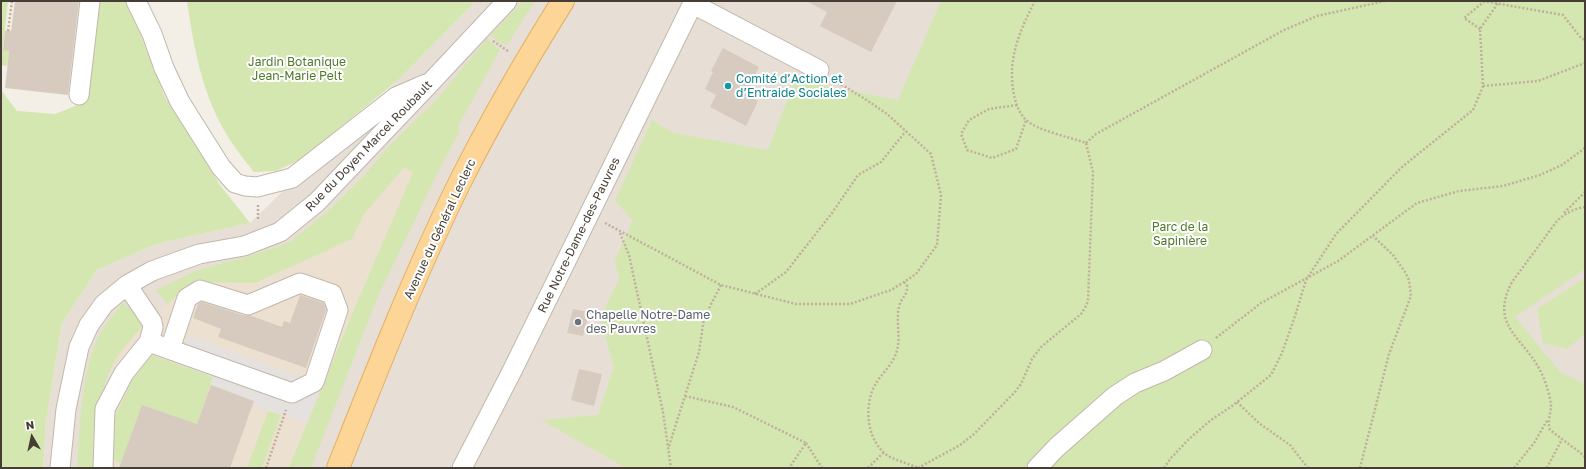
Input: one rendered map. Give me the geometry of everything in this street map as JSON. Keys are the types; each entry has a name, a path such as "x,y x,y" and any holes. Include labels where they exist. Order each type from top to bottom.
{"main road":[{"name":"Avenue du Général Leclerc","path":"338,468 416,277 460,183 536,44 563,1"}],"street":[{"path":"79,95 90,1"},
{"path":"136,1 152,34 164,68 180,102 220,167 235,183 245,186 257,187 292,178 396,97 432,82"},
{"name":"Rue du Doyen Marcel Roubault","path":"60,468 66,409 79,347 89,326 104,304 127,285 152,271 200,254 244,246 280,232 317,202 507,1"},
{"path":"693,2 819,70"},
{"name":"Rue Notre-Dame-des-Pauvres","path":"462,468 511,373 693,2"},
{"path":"149,342 292,393 314,382 338,310 332,294 300,283 248,305 200,290 188,298 170,349"},
{"path":"103,468 105,408 124,373 149,342 153,327 152,322 127,285"},
{"path":"1037,468 1057,447 1115,396 1135,383 1164,371 1202,350"}],"path":[{"path":"8,31 12,1"},
{"path":"1036,1 1023,24 1012,61 1012,84 1016,105 1026,119 1036,126 1086,143"},
{"path":"1086,143 1096,134 1284,30 1317,16 1386,1"},
{"path":"1480,29 1464,18 1484,1 1562,15 1581,38 1585,40"},
{"path":"1164,468 1171,458 1189,439 1211,420 1271,375 1282,353 1296,316 1306,280 1336,234 1402,167 1473,110 1483,86 1480,29 1498,3"},
{"path":"496,44 508,51"},
{"path":"1483,86 1538,81 1585,63"},
{"path":"671,468 663,412 630,255 619,232 720,285 796,304 850,304 891,290 916,274 936,245 941,195 931,154 906,131 870,102 819,70"},
{"path":"1016,105 989,109 969,120 961,134 967,150 992,158 1016,150 1026,119"},
{"path":"755,294 786,272 832,214 858,175 881,162 906,131"},
{"path":"904,282 907,285 908,292 899,306 899,344 894,358 874,387 868,416 874,440 879,448 889,456 918,468 960,445 974,434 1015,392 1021,384 1032,359 1042,347 1081,314 1086,306 1088,301 1093,172 1086,143"},
{"path":"1202,350 1261,303 1306,280 1338,261 1417,203 1459,191 1503,186 1540,175 1562,165 1585,148"},
{"path":"1514,468 1534,443 1548,418 1551,406 1545,380 1535,360 1510,329 1504,318 1504,303 1512,282 1562,215 1585,192"},
{"path":"1562,215 1585,207"},
{"path":"1360,468 1389,354 1411,296 1409,280 1405,272 1393,255 1373,236"},
{"path":"668,446 699,352 704,318 720,285"},
{"path":"685,396 733,407 806,442 822,468"},
{"path":"1237,402 1260,424 1290,445 1308,468"},
{"path":"266,468 285,415"},
{"path":"1548,418 1550,430 1585,457"},
{"path":"1547,468 1562,439"},
{"path":"789,468 806,442"},
{"path":"868,468 884,452"}],"shaded area":[{"name":"Parc de la Sapinière","path":"476,1 1585,1 1585,468 43,468 46,421 62,323 97,270 156,244 250,223 397,81"},
{"path":"405,167 413,173 353,312 289,468 93,468 96,421 102,395 111,370 118,355 148,319 168,304 185,288 198,282 352,239 363,215"},
{"path":"188,335 314,382 316,389 320,391 307,423 252,405 254,401 211,385 213,377 177,364"}],"green space":[{"path":"1,1 8,1 3,49 9,51 7,66 1,65"},
{"path":"125,1 130,7 165,97 220,185 250,223 156,244 97,270 62,323 46,421 43,468 1,468 1,90 17,111 55,114 85,102 99,2"},
{"name":"Jardin Botanique Jean-Marie Pelt","path":"187,1 476,1 397,81 300,160 276,171 254,172 230,140 206,90 193,37"},
{"path":"523,1 535,1 507,45 497,41 491,35"},
{"name":"Parc de la Sapinière","path":"941,1 1585,1 1585,269 1515,317 1561,373 1582,382 1585,386 1585,468 626,468 541,420 598,415 614,367 600,318 619,280 615,260 633,220 615,201 652,120 673,133 768,150 795,80 898,100"},
{"path":"487,39 500,50 457,128 460,130 378,296 311,468 289,468 353,312 413,173 404,167 363,215 352,239 255,283 198,282 185,288 168,304 156,290 198,270 250,256 290,242 328,211 363,177 388,147 437,99"},
{"path":"1585,278 1585,334 1567,349 1543,343 1537,309"},
{"path":"123,303 145,323 119,354 106,380 99,409 93,468 77,468 83,397 90,361 102,330"},
{"path":"151,355 213,377 197,424 142,405 121,463 112,460 115,416 132,381"},
{"path":"268,411 281,415 262,468 247,468"}],"building":[{"path":"15,1 79,1 68,95 5,88 9,51 3,50 5,31 11,31"},
{"path":"806,1 897,1 871,52 820,26 827,12"},
{"name":"Comité d’Action et d’Entraide Sociales","path":"723,48 759,67 746,94 758,101 746,126 710,107 716,95 705,89 713,72 711,71"},
{"path":"300,295 324,303 326,310 306,368 218,337 221,329 193,318 198,304 202,302 245,316 249,315 282,327 284,321 290,323"},
{"name":"Chapelle Notre-Dame des Pauvres","path":"573,309 589,312 583,336 567,333"},
{"path":"579,369 602,374 594,406 571,400"},
{"path":"211,385 254,401 230,468 119,468 142,405 197,424"}],"place":[{"name":"Comité d’Action et d’Entraide Sociales","path":"728,86"},
{"name":"Chapelle Notre-Dame des Pauvres","path":"578,322"}]}
